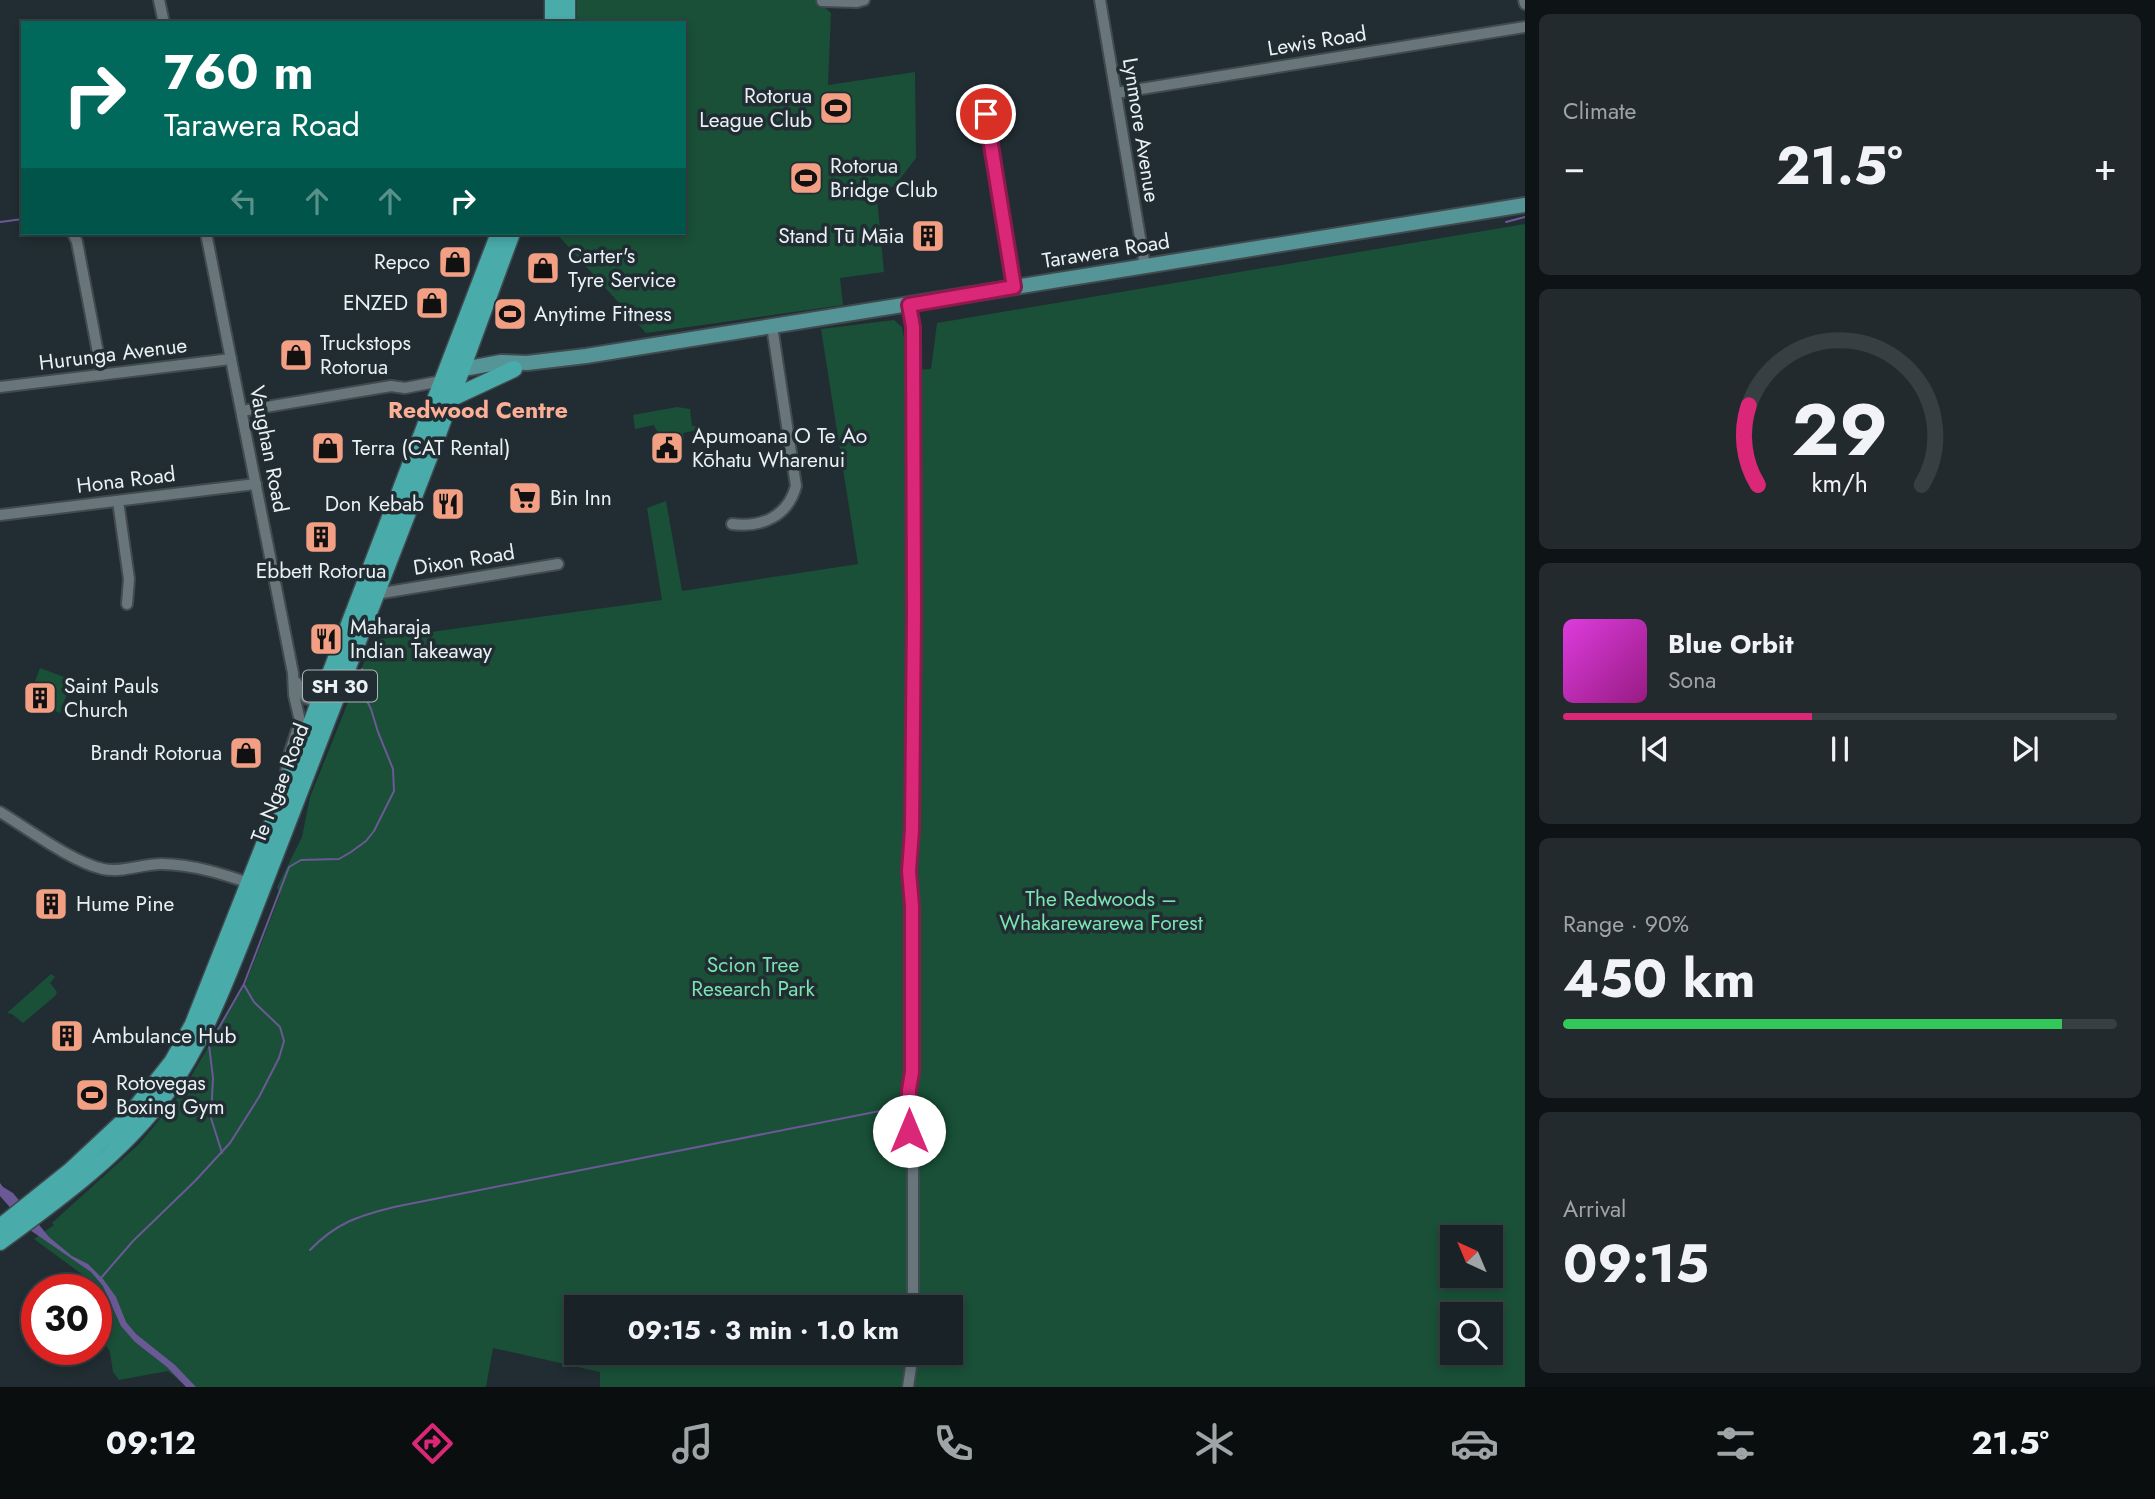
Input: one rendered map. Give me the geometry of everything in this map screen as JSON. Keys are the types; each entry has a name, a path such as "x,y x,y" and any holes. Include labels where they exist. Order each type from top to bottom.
{"highway":[{"path":"552,21 554,0"},
{"path":"566,21 567,0"},
{"name":"Te Ngae Road","path":"43,1201 130,1115 172,1062 193,1024 255,886 376,594 452,398 452,375 498,235"},
{"name":"Te Ngae Road","path":"4,1231 115,1150 166,1094 199,1040 219,997 285,790 511,235"},
{"path":"452,398 521,366"},
{"path":"97,1147 107,1151 115,1150"}],"main road":[{"name":"Tarawera Road","path":"452,375 500,362 521,366 1525,205"}],"street":[{"path":"159,0 164,21"},
{"path":"822,1 864,0"},
{"name":"Lynmore Avenue","path":"1100,0 1144,267"},
{"name":"Lewis Road","path":"1116,93 1525,27"},
{"path":"986,114 1014,287"},
{"path":"74,235 102,374"},
{"name":"Vaughan Road","path":"205,235 293,673 294,695 300,721 285,772 285,790"},
{"path":"909,305 913,327 914,366 912,830 916,871 912,906 912,1072 909,1101 913,1295"},
{"path":"732,524 748,525 775,517 789,505 796,486 772,326"},
{"name":"Hurunga Avenue","path":"0,387 231,359"},
{"path":"242,411 391,386 405,388 452,375"},
{"name":"Hona Road","path":"0,515 256,484"},
{"path":"118,501 129,579 127,604"},
{"name":"Dixon Road","path":"376,594 558,564"},
{"name":"Vaughan Road","path":"293,673 300,692 306,698 312,700 322,695"},
{"path":"0,811 77,859 104,869 180,865 255,886"},
{"path":"908,1387 911,1365"}],"green space":[{"path":"577,0 816,0 831,13 828,85 915,72 916,158 896,184 877,198 884,272 840,278 843,305 646,333 558,235 686,235 686,21 577,21"},
{"name":"The Redwoods – Whakarewarewa Forest","path":"1525,224 1525,1387 600,1387 600,1372 569,1365 963,1365 963,1295 564,1295 564,1364 493,1348 486,1387 187,1387 168,1371 119,1380 112,1365 112,1274 82,1274 34,1239 54,1225 52,1223 139,1144 180,1095 246,983 280,895 277,887 302,837 310,797 373,640 662,600 647,508 666,501 682,591 858,564 821,329 894,320 902,327 910,370 931,369 937,323"},
{"path":"677,407 690,409 692,426 697,426 698,430 683,433 684,440 662,434 654,425 635,429 633,415"},
{"path":"40,668 72,680 60,713 28,701"},
{"path":"51,974 55,977 50,983 57,992 55,996 23,1023 7,1013"}],"shaded area":[{"path":"0,1183 13,1193 49,1237 98,1274 93,1274 30,1230 0,1196"},
{"path":"112,1291 126,1322 136,1334 175,1365 196,1387 186,1387 121,1326 112,1306"}],"waterway":[{"path":"1506,222 1525,217"},
{"path":"0,222 21,219"},
{"path":"222,1153 211,1118 213,1078 209,1045 244,984 289,867 301,860 339,859 351,852 374,831 394,791 393,769 363,693 362,669"},
{"path":"104,1274 133,1241 230,1143 259,1097 279,1058 284,1041 280,1027 254,1002 244,985"},
{"path":"310,1250 329,1233 348,1222 394,1207 895,1108"}],"place":[{"name":"Rotorua League Club","path":"836,108"},
{"name":"Rotorua Bridge Club","path":"806,178"},
{"name":"Stand Tū Māia","path":"928,236"},
{"name":"Repco","path":"455,262"},
{"name":"Carter's Tyre Service","path":"543,268"},
{"name":"ENZED","path":"432,303"},
{"name":"Anytime Fitness","path":"510,314"},
{"name":"Truckstops Rotorua","path":"296,355"},
{"name":"Terra (CAT Rental)","path":"328,448"},
{"name":"Apumoana O Te Ao Kōhatu Wharenui","path":"667,448"},
{"name":"Bin Inn","path":"525,498"},
{"name":"Don Kebab","path":"448,504"},
{"name":"Ebbett Rotorua","path":"321,537"},
{"name":"Maharaja Indian Takeaway","path":"326,639"},
{"name":"Saint Pauls Church","path":"40,698"},
{"name":"Brandt Rotorua","path":"246,753"},
{"name":"Hume Pine","path":"51,904"},
{"name":"Ambulance Hub","path":"67,1036"},
{"name":"Rotovegas Boxing Gym","path":"92,1095"}],"district":[{"name":"Redwood Centre","path":"478,410"}],"route":[{"path":"909,1131 912,1072 912,906 909,871 912,830 914,615 913,327 909,305 1014,287 986,114"}],"park label":[{"name":"Scion Tree Research Park","path":"753,977"}]}
